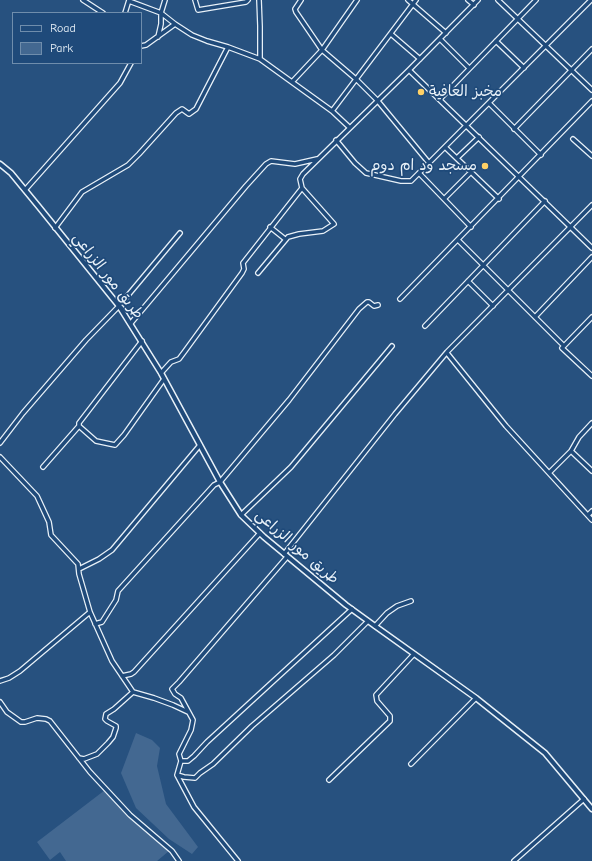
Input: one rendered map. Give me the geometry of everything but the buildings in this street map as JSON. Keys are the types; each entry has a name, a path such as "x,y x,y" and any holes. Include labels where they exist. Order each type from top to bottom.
{"street":[{"path":"83,0 101,12"},
{"path":"125,12 129,0 161,13 192,35 260,59 332,111 349,127"},
{"path":"158,37 161,24 161,13 165,0"},
{"path":"196,0 198,10 246,2 248,0"},
{"path":"259,0 260,59"},
{"path":"301,0 295,9 296,12 322,50 378,100 429,163"},
{"path":"292,82 322,50 357,0"},
{"path":"408,0 446,33"},
{"path":"332,111 357,80 416,0"},
{"path":"468,0 474,5"},
{"path":"258,273 285,239 299,234 323,231 334,224 302,188 300,179 303,174 478,0"},
{"path":"498,0 592,90"},
{"path":"440,99 536,0"},
{"path":"336,140 355,163 366,173 401,181 411,181 591,0"},
{"path":"142,46 146,45 175,24"},
{"path":"391,34 420,59"},
{"path":"440,38 470,68"},
{"path":"496,41 524,68"},
{"path":"55,228 82,192 128,165 176,113 182,109 189,114 194,111 228,47"},
{"path":"514,129 592,49"},
{"path":"25,190 120,82 130,64"},
{"path":"409,70 592,248"},
{"path":"400,299 520,177 592,101"},
{"path":"489,103 541,155"},
{"path":"456,158 479,137"},
{"path":"573,139 592,156"},
{"path":"445,147 498,199"},
{"path":"131,323 250,180 266,164 271,161 295,164 318,159"},
{"name":"طريق مور الزراعي","path":"0,164 11,173 119,306 131,323 161,373 220,482 241,515 285,555 352,609 476,698 545,753 592,809"},
{"path":"444,200 471,172"},
{"path":"419,173 471,227"},
{"path":"161,373 171,362 179,359 186,351 242,273 244,269 243,263 302,188"},
{"path":"425,326 545,201"},
{"path":"238,861 194,808 177,775 181,761 178,754 191,730 193,720 181,698 175,694 172,689 285,555 390,420 447,353 592,205"},
{"path":"270,227 285,239"},
{"path":"0,443 23,413 86,340 119,306 180,233"},
{"path":"458,240 564,346 562,348 592,376"},
{"path":"535,317 592,257"},
{"path":"468,281 493,306"},
{"path":"95,624 102,622 116,600 118,591 214,485 220,482 289,400 359,309 366,302 376,306 378,305"},
{"path":"564,346 592,317"},
{"path":"42,467 79,426 79,423 142,341"},
{"path":"241,515 291,467 392,346"},
{"path":"447,353 506,426 592,520"},
{"path":"79,426 96,442 115,445 124,435 164,379"},
{"path":"549,473 571,451 579,437 592,422"},
{"path":"79,570 112,550 200,446"},
{"path":"571,451 592,471"},
{"path":"0,457 37,496 49,522 51,535 77,562 90,612 95,624 112,661 133,692 161,700 188,712"},
{"path":"588,515 592,511"},
{"path":"122,676 134,672 260,533"},
{"path":"374,626 387,613 397,606 411,601"},
{"path":"181,761 188,761 194,756 207,742 352,609"},
{"path":"0,681 9,678 20,671 90,612"},
{"path":"177,775 195,778 213,764 252,726 334,655 368,621"},
{"path":"329,780 390,720 390,716 377,701 376,695 414,654"},
{"path":"80,758 89,758 97,754 113,737 116,728 105,718 106,714 133,692"},
{"path":"411,764 476,698"},
{"path":"0,702 7,712 21,722 37,718 46,719 50,722 90,772 130,815 172,851 179,861"},
{"path":"514,861 584,799"}],"green space":[{"path":"136,733 152,740 160,748 157,766 166,804 198,847 192,854 169,839 136,808 121,773"},
{"path":"105,790 129,815 169,851 157,861 66,861 60,852 50,860 37,842"}],"place":[{"name":"مخبز العافية","path":"421,92"},
{"name":"مسجد ود ام دوم","path":"485,166"}]}
